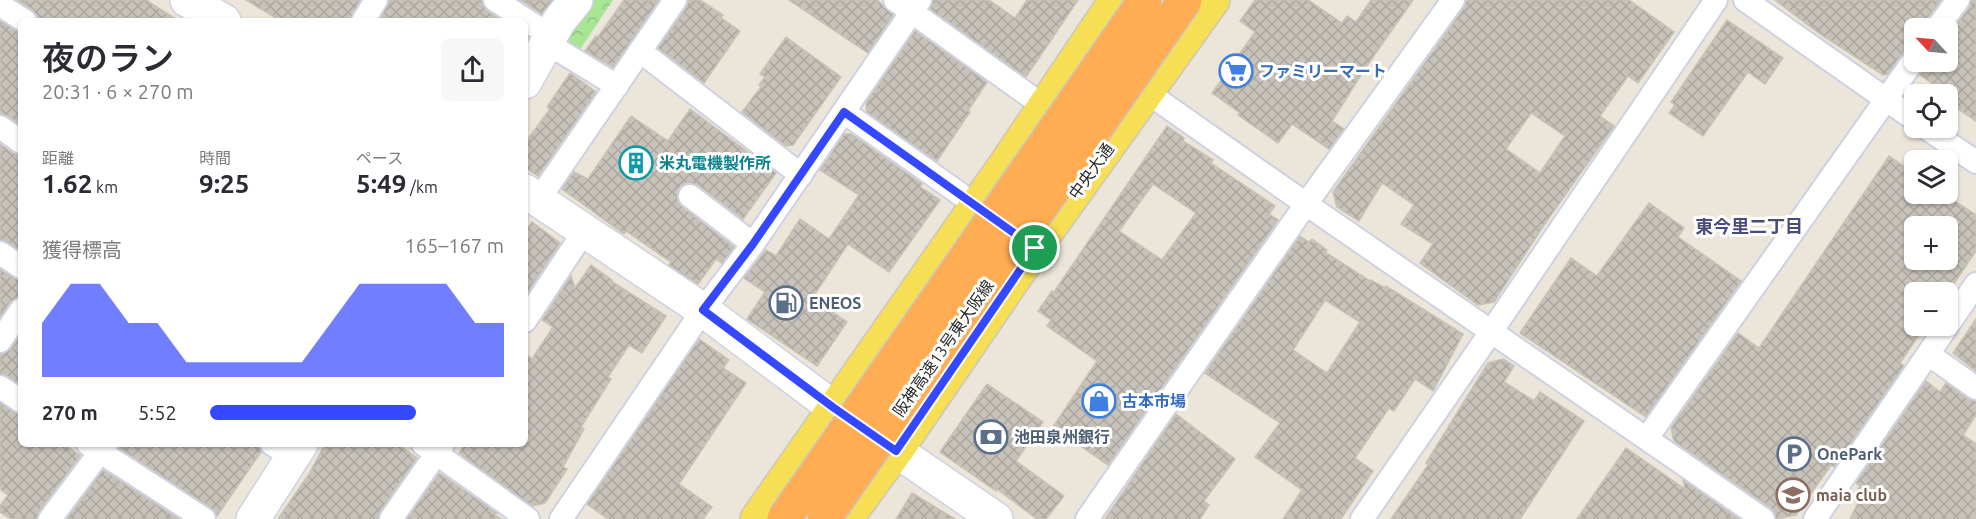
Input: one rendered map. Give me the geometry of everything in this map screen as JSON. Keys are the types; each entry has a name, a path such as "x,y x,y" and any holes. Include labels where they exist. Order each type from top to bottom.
{"highway":[{"name":"阪神高速13号東大阪線","path":"824,519 1185,0"},
{"name":"阪神高速13号東大阪線","path":"784,519 1122,1"}],"main road":[{"name":"中央大通","path":"846,519 896,451 1035,248 1213,0"},
{"path":"757,519 1045,107 1122,1"}],"street":[{"path":"187,0 219,14"},
{"path":"365,18 376,0"},
{"path":"495,0 520,18"},
{"path":"528,77 559,21 576,0"},
{"path":"675,0 617,86 532,195 703,310 834,408 996,519"},
{"path":"1087,519 1306,204 1453,0"},
{"path":"1362,519 1716,0"},
{"path":"1745,0 1904,112"},
{"path":"1944,18 1958,0"},
{"path":"561,519 703,310 753,244 844,112 909,4 1045,107"},
{"path":"0,5 20,18"},
{"path":"528,24 617,86"},
{"path":"640,51 801,175"},
{"path":"1647,438 1905,72"},
{"path":"1148,93 1763,519"},
{"path":"844,112 1035,248"},
{"path":"0,127 18,140"},
{"path":"1941,138 1976,162"},
{"path":"690,196 753,244"},
{"path":"528,316 585,230"},
{"path":"0,253 18,265"},
{"path":"1815,519 1976,284"},
{"path":"0,341 18,314"},
{"path":"1928,354 1976,388"},
{"path":"0,387 18,399"},
{"path":"50,519 98,447 204,519"},
{"path":"391,519 434,447 528,519"},
{"path":"253,519 288,448"}],"green space":[{"path":"586,0 613,0 579,51 564,47 561,33"}],"building":[{"path":"17,0 146,0 174,18 37,18 33,10"},
{"path":"246,0 360,0 351,18 276,18"},
{"path":"389,0 482,0 487,11 498,18 380,18"},
{"path":"521,0 552,0 542,14"},
{"path":"624,0 659,0 613,67 585,51 596,36 598,37"},
{"path":"688,0 700,0 723,15 721,18 740,31 704,83 658,48 686,8"},
{"path":"789,0 877,0 893,15 868,53"},
{"path":"933,0 989,0 1015,18 1027,0 1078,0 1026,77 930,9"},
{"path":"1255,0 1308,0 1342,23 1347,16 1356,22 1371,0 1413,0 1332,121 1344,129 1329,149 1292,124 1278,143 1238,115 1240,113 1212,93 1255,32 1240,21"},
{"path":"1466,0 1629,0 1674,32 1638,83 1628,76 1600,116 1614,126 1544,225 1494,302 1478,305 1420,263 1433,244 1401,224 1414,205 1382,183 1359,221 1337,207 1333,192 1464,8","holes":["1531,113 1565,136 1540,173 1506,149"]},
{"path":"1775,0 1941,0 1928,18 1904,18 1904,52 1888,74 1883,75 1820,34"},
{"path":"1971,0 1976,0 1976,121 1958,109 1958,84 1933,84 1920,75 1922,72 1958,72 1958,22 1969,8"},
{"path":"1727,20 1783,58 1765,84 1748,72 1703,136 1669,113 1675,105 1671,102"},
{"path":"0,21 18,31 18,123 0,114"},
{"path":"915,31 987,82 937,161 867,112 866,103"},
{"path":"786,37 841,77 793,145 786,146 742,112 761,87 759,85 765,77 760,74"},
{"path":"570,73 596,92 538,176 528,169 528,139 550,109 547,107"},
{"path":"690,109 776,173 743,219 698,185 685,183 679,188 677,195 681,206 734,247 722,263 716,259 698,284 669,265 671,262 626,231 624,234 562,189 574,172 588,179 631,116 668,141"},
{"path":"1167,126 1184,138 1183,141 1213,160 1211,163 1275,206 1269,214 1278,220 1108,465 1053,427 1097,361 1047,326 1051,320 1038,311 1052,291 1054,292","holes":["1153,184 1196,213 1162,260 1119,231"]},
{"path":"844,134 851,134 922,184 920,187 940,200 889,272 848,244 815,294 824,299 821,304 847,322 817,366 747,319 765,292 744,278 766,250 776,256 800,219 829,239 859,195 820,170"},
{"path":"0,144 18,154 18,249 0,240"},
{"path":"1889,156 1904,166 1904,204 1958,203 1976,215 1976,251 1955,282 1904,282 1904,336 1918,336 1900,363 1904,366 1834,467 1831,465 1796,515 1776,519 1771,508 1674,441 1671,428 1738,333 1759,348"},
{"path":"1649,203 1684,228 1678,237 1741,281 1646,417 1520,333 1571,258 1597,276"},
{"path":"532,222 560,243 528,291 528,228"},
{"path":"1300,236 1309,242 1312,239 1327,250 1325,252 1370,281 1385,288 1386,286 1463,334 1433,391 1415,379 1394,411 1389,408 1355,458 1373,471 1341,519 1283,519 1302,490 1255,457 1280,423 1205,373","holes":["1325,300 1360,322 1327,373 1293,350"]},
{"path":"591,265 611,281 666,316 642,353 629,345 608,377 611,379 581,427 584,429 563,467 567,469 545,503 532,506 459,453 463,447 528,447 528,356 532,359 553,327 542,320 571,276 575,288"},
{"path":"0,269 18,279 18,298 10,302 0,317"},
{"path":"1976,319 1976,371 1953,353"},
{"path":"18,338 18,383 0,374 0,354 11,349"},
{"path":"699,339 729,360 723,368 746,383 679,484 712,507 703,519 608,519 587,504"},
{"path":"1503,359 1514,366 1504,382 1534,401 1540,392 1584,421 1520,519 1391,519 1428,465 1426,463 1488,363"},
{"path":"1926,381 1940,392 1946,383 1968,399 1976,401 1976,415 1963,435 1976,444 1976,519 1850,519 1858,503 1851,499 1860,486 1856,483"},
{"name":"池田泉州銀行","path":"987,384 1043,422 1016,461 1064,496 1046,519 1037,519 997,489 996,491 940,452"},
{"path":"0,403 18,413 18,447 68,447 80,456 39,511 37,519 11,519 0,512 0,506 8,495 0,489"},
{"path":"1176,414 1235,459 1204,501 1209,505 1200,519 1105,519"},
{"path":"260,447 261,452 217,516 211,508 119,448"},
{"path":"323,447 401,447 417,458 380,511 378,519 278,519 309,474"},
{"path":"1626,448 1685,489 1683,480 1739,519 1577,519"},
{"path":"103,470 179,519 67,519"},
{"path":"439,473 497,513 494,514 501,519 407,519"},
{"path":"912,493 955,519 896,519"}],"place":[{"name":"ファミリーマート","path":"1236,71"},
{"name":"米丸電機製作所","path":"636,163"},
{"name":"ENEOS","path":"786,303"},
{"name":"古本市場","path":"1099,401"},
{"name":"池田泉州銀行","path":"991,437"},
{"name":"OnePark","path":"1794,454"},
{"name":"maia club","path":"1793,495"}],"district":[{"name":"東今里二丁目","path":"1749,227"}],"route":[{"path":"844,112 1035,248 896,451 834,408 703,310 753,244 844,112"}]}
